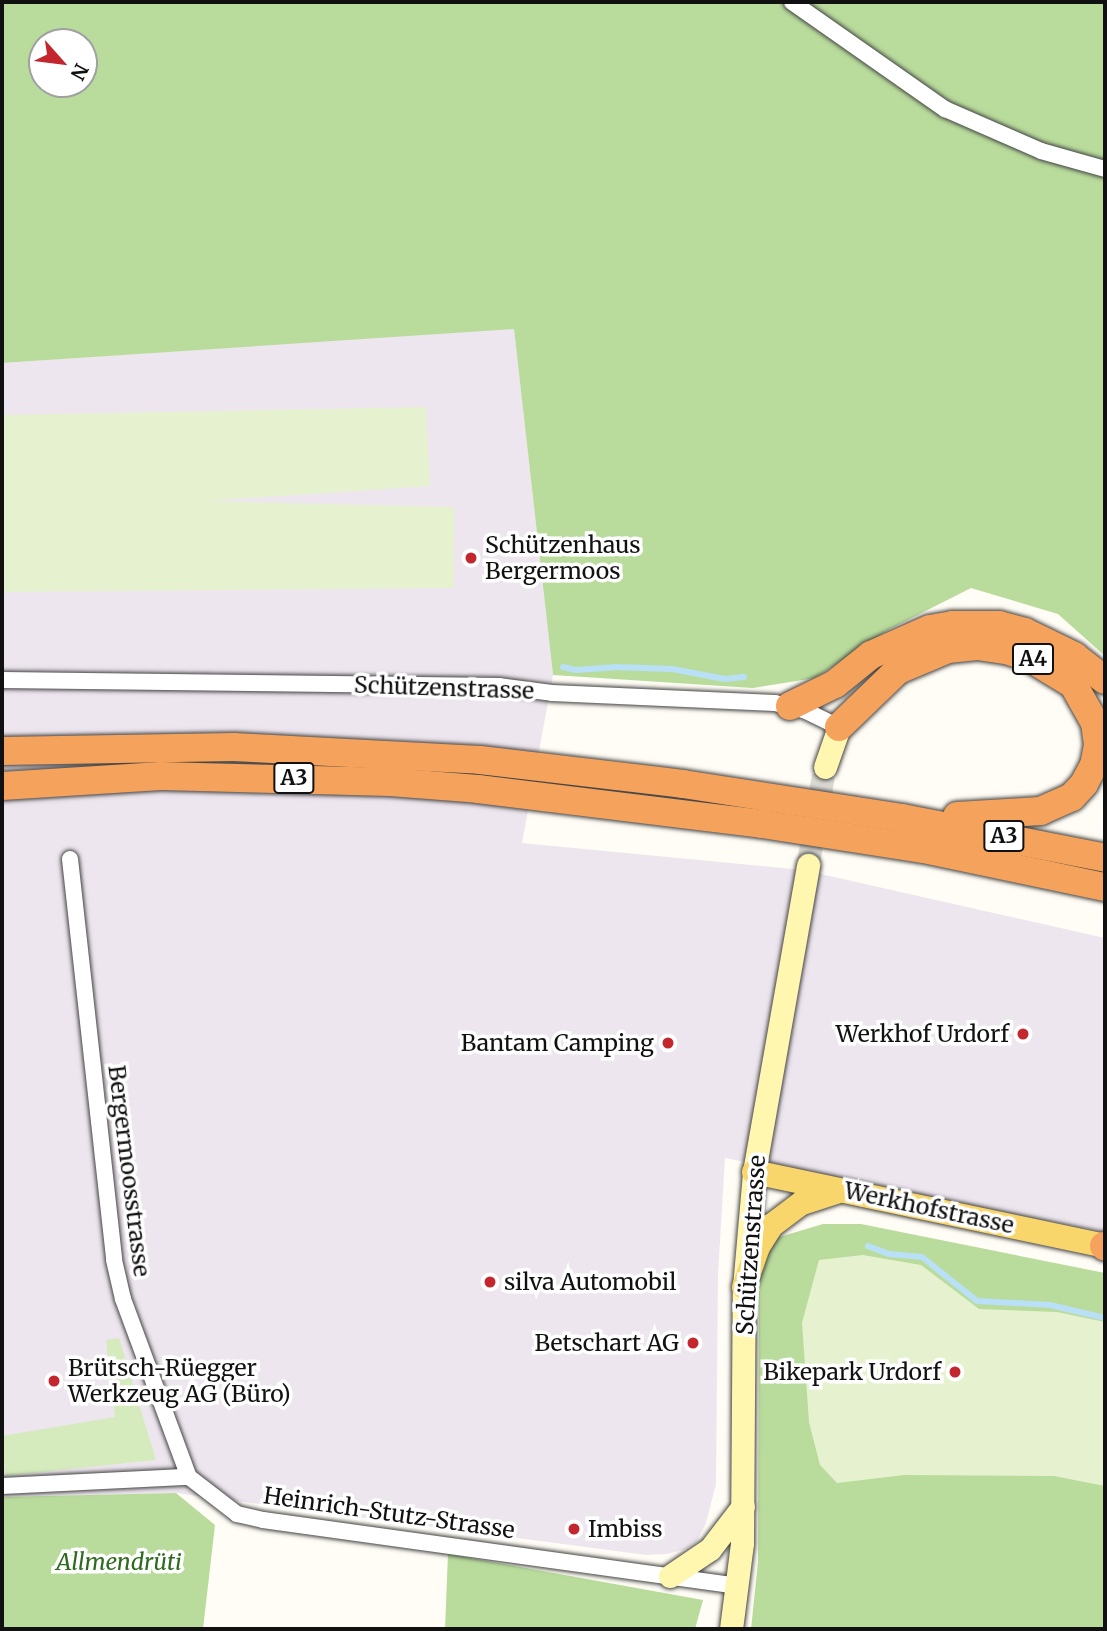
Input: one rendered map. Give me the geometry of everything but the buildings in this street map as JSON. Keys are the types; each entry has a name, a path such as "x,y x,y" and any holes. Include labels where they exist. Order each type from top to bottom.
{"highway":[{"name":"A4","path":"790,706 835,684 871,656 941,627 999,625 1048,641 1074,656 1105,680"},
{"name":"A4","path":"839,727 849,694 897,643"},
{"name":"A4","path":"839,727 898,670 948,649 977,646 1030,658 1073,684 1086,703 1095,723 1096,755 1084,784 1065,802 1026,814 902,818"},
{"name":"A3","path":"2,751 234,747 467,759 671,783 902,818 1105,858"},
{"name":"A3","path":"2,786 160,776 313,779 478,789 775,826 924,849 1105,887"}],"main road":[{"path":"825,767 839,727"},
{"name":"Schützenstrasse","path":"731,1629 738,1586 743,1506 744,1287 754,1172 808,865"},
{"name":"Werkhofstrasse","path":"754,1172 1105,1246"},
{"path":"744,1287 758,1247 771,1226 802,1203 842,1190"},
{"path":"670,1576 710,1549 743,1506"}],"street":[{"path":"792,2 945,109 1041,151 1105,169"},
{"name":"Schützenstrasse","path":"2,680 499,686 552,692 790,706 839,727"},
{"name":"Bergermoosstrasse","path":"70,859 114,1260 123,1299 190,1478"},
{"path":"2,1486 190,1478"},
{"name":"Heinrich-Stutz-Strasse","path":"190,1478 237,1514 263,1520 738,1586"}],"shaded area":[{"path":"514,328 553,675 522,843 803,870 1105,938 1105,1232 725,1158 718,1275 716,1484 706,1523 697,1541 686,1549 667,1554 646,1555 176,1493 2,1497 2,363"}],"green space":[{"path":"2,2 1105,2 1105,656 1058,614 971,588 886,631 815,678 753,688 553,675 514,329 2,363"},
{"path":"426,407 430,486 205,501 454,507 454,588 2,592 2,415"},
{"path":"823,1224 861,1224 1105,1273 1105,1629 751,1629 758,1562 759,1274 776,1238"},
{"name":"Bikepark Urdorf","path":"863,1255 921,1265 979,1309 1057,1312 1105,1322 1105,1486 1054,1476 904,1475 837,1483 820,1465 809,1422 802,1323 819,1260"},
{"path":"119,1338 156,1460 5,1476 2,1436 115,1417 106,1340"},
{"name":"Allmendrüti","path":"176,1493 215,1525 203,1629 2,1629 2,1497"},
{"path":"448,1554 703,1600 695,1629 445,1629"}],"waterway":[{"path":"563,667 576,670 615,667 672,669 725,679 744,677"},
{"path":"868,1246 889,1254 922,1257 977,1301 1050,1305 1105,1318"}],"tunnel":[{"path":"808,865 825,767"}],"place":[{"name":"Schützenhaus Bergermoos","path":"471,558"},
{"name":"Werkhof Urdorf","path":"1023,1034"},
{"name":"Bantam Camping","path":"668,1043"},
{"name":"silva Automobil","path":"490,1282"},
{"name":"Betschart AG","path":"693,1343"},
{"name":"Bikepark Urdorf","path":"955,1372"},
{"name":"Brütsch-Rüegger Werkzeug AG (Büro)","path":"54,1381"},
{"name":"Imbiss","path":"574,1529"}]}
